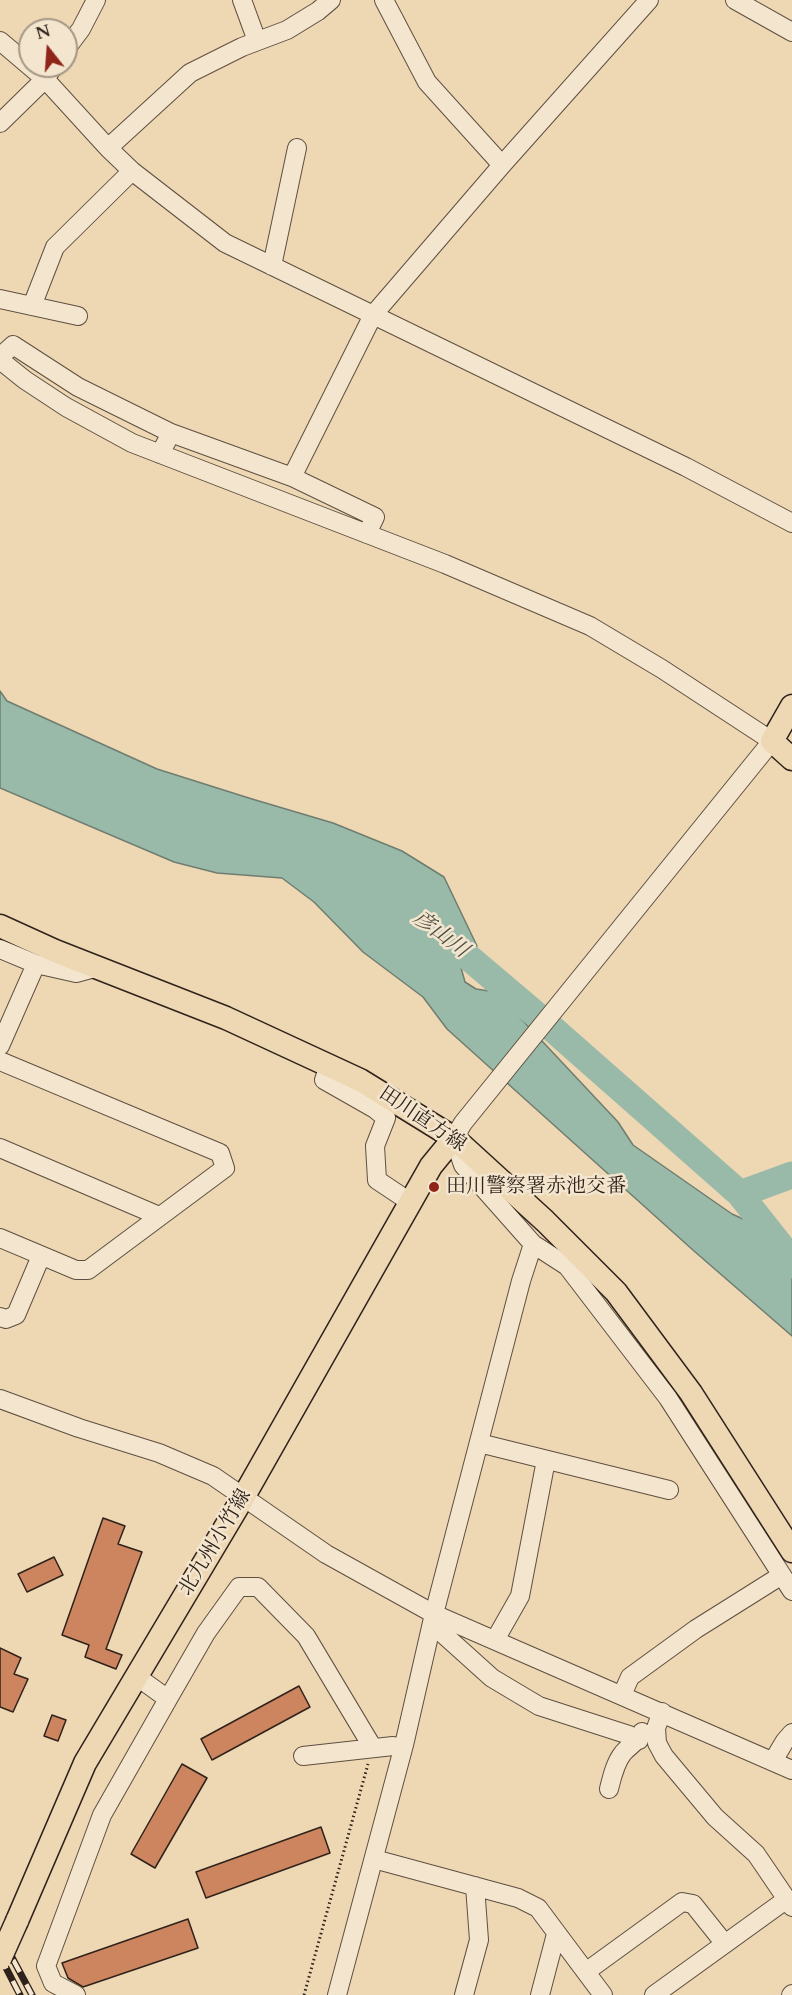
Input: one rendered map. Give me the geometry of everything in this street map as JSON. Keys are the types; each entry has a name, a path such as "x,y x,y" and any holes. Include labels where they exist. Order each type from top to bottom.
{"main road":[{"path":"792,706 766,748 792,759"},
{"name":"田川直方線","path":"0,926 56,951 226,1018 329,1065 459,1130 616,1292 692,1393 792,1551"},
{"name":"北九州小竹線","path":"0,1959 85,1763 244,1496 431,1166 459,1130"}],"street":[{"path":"78,33 96,0"},
{"path":"242,0 257,41"},
{"path":"108,148 190,73 257,41 286,30 318,11 331,0"},
{"path":"384,0 428,82 502,165"},
{"path":"292,477 373,315 502,165 649,0"},
{"path":"735,0 792,32"},
{"path":"0,41 18,52"},
{"path":"0,123 43,78"},
{"path":"54,78 108,148 132,171 225,243 686,467 792,523"},
{"path":"272,266 297,148"},
{"path":"32,306 55,247 132,171"},
{"path":"0,299 78,316"},
{"path":"367,534 375,517 292,477 171,433 78,387 13,345 0,359 25,380 66,407 132,443 160,454 367,534 445,564 590,626 662,669 766,748 459,1130 463,1165 533,1244 567,1266 661,1389 792,1591"},
{"path":"160,454 171,433"},
{"path":"0,949 36,964 76,973 98,967"},
{"path":"0,1045 36,964"},
{"path":"0,1061 220,1153 225,1168 88,1270 76,1270 0,1238"},
{"path":"329,1065 324,1080 387,1118 375,1146 377,1180 410,1202"},
{"path":"0,1148 159,1216"},
{"path":"336,1995 403,1748 433,1619 520,1281 533,1244"},
{"path":"0,1317 6,1319 16,1315 42,1256"},
{"path":"0,1399 79,1428 159,1453 213,1476 326,1554 433,1619 495,1640 792,1770"},
{"path":"479,1443 669,1490"},
{"path":"495,1640 520,1596 546,1460"},
{"path":"622,1695 630,1677 696,1629 782,1575"},
{"path":"75,1995 53,1983 46,1966 102,1815 206,1634 239,1587 258,1587 306,1636 371,1748"},
{"path":"433,1619 492,1678 539,1706 639,1740"},
{"path":"136,1676 168,1699"},
{"path":"609,1789 615,1767 623,1753 639,1740 657,1710"},
{"path":"654,1995 725,1944 790,1903 756,1854 715,1817 664,1756 657,1743 657,1710"},
{"path":"773,1761 792,1733"},
{"path":"303,1756 393,1746 403,1748"},
{"path":"374,1858 518,1898 538,1908 603,1995"},
{"path":"464,1995 479,1940 475,1886"},
{"path":"586,1971 682,1902 693,1904 725,1944"},
{"path":"540,1995 556,1934"}],"path":[{"path":"304,1995 371,1748"}],"water":[{"path":"0,691 7,701 157,769 333,823 402,851 444,877 477,946 460,964 465,982 476,989 496,992 618,1122 633,1145 732,1214 792,1241 792,1336 447,1029 423,997 363,952 314,902 282,878 217,873 174,862 0,788"}],"building":[{"path":"103,1518 125,1526 118,1544 142,1552 106,1649 122,1655 116,1669 85,1657 89,1645 62,1635"},
{"path":"54,1557 63,1575 27,1592 18,1574"},
{"path":"0,1648 21,1658 14,1674 28,1679 13,1712 0,1707"},
{"path":"299,1686 310,1707 212,1760 201,1739"},
{"path":"52,1715 66,1720 58,1741 44,1736"},
{"path":"182,1764 207,1778 155,1868 131,1854"},
{"path":"321,1827 330,1853 206,1898 196,1872"},
{"path":"188,1919 198,1948 83,1987 68,1978 62,1963"}],"waterway":[{"name":"彦山川","path":"441,934 739,1193 780,1245 792,1265"},
{"path":"740,1194 792,1175"}],"railway":[{"path":"0,1935 32,1995"},
{"path":"0,1956 20,1995"}],"place":[{"name":"田川警察署赤池交番","path":"434,1187"}]}
